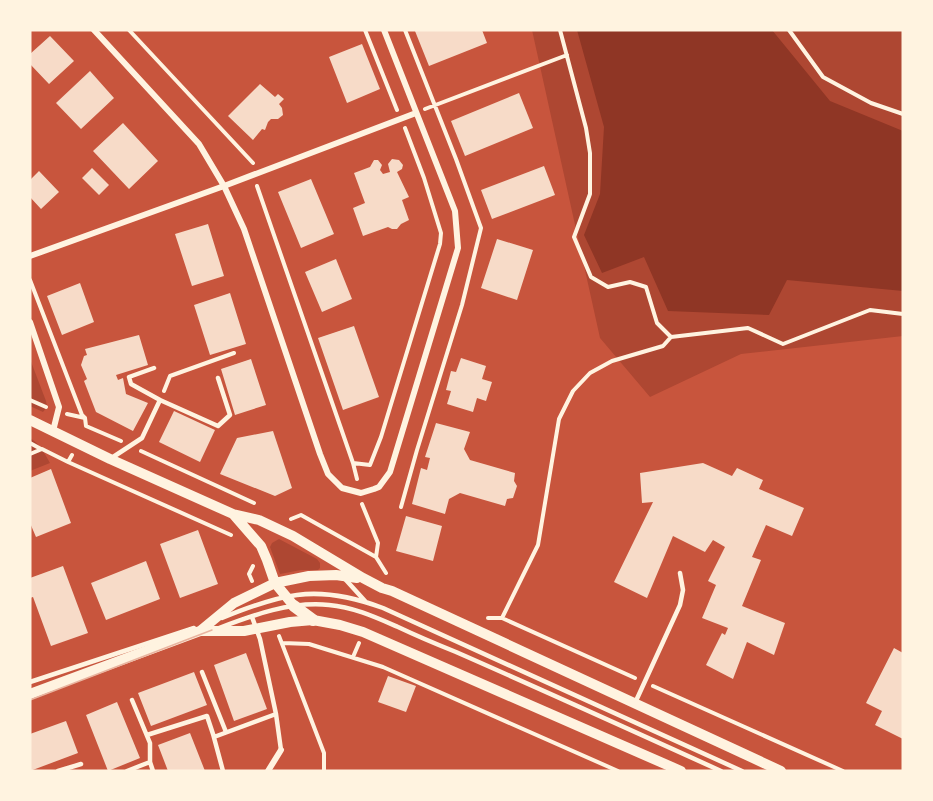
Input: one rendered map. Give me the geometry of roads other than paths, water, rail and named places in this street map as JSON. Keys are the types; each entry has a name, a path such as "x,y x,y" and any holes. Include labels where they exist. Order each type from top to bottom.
{"main road":[{"path":"290,602 313,620"}],"street":[{"path":"94,30 199,144 224,186 244,229 328,474 342,489 361,493 379,487 390,472 458,248 455,211 384,30"},
{"path":"30,256 224,186 416,112"},
{"path":"30,322 59,407 53,431"},
{"path":"30,420 233,514 259,520 293,536 363,579 781,771"},
{"path":"233,514 261,546 275,583 290,602"},
{"path":"30,694 211,627 234,603 275,583 309,576 341,575 363,579"},
{"path":"211,627 244,631 313,620 363,632 681,771"},
{"path":"268,771 280,750"}],"lane":[{"path":"153,368 129,377 131,384 218,426 230,415 218,378"},
{"path":"110,459 142,438 160,399"},
{"path":"321,552 365,602"},
{"path":"635,703 680,605 683,590 680,573"},
{"path":"30,682 211,627 252,617 276,609 298,595 341,596 383,608 742,771"},
{"path":"211,627 228,615 290,602 328,605 371,615 721,771"},
{"path":"252,617 260,639 276,714 280,750"},
{"path":"202,672 226,732"},
{"path":"132,700 150,743 150,762 153,771"},
{"path":"212,732 214,737 276,714"},
{"path":"147,735 207,716 223,771"},
{"path":"128,771 150,762"},
{"path":"58,771 72,769 81,764"}],"tram line":[{"path":"30,700 212,630"}]}
